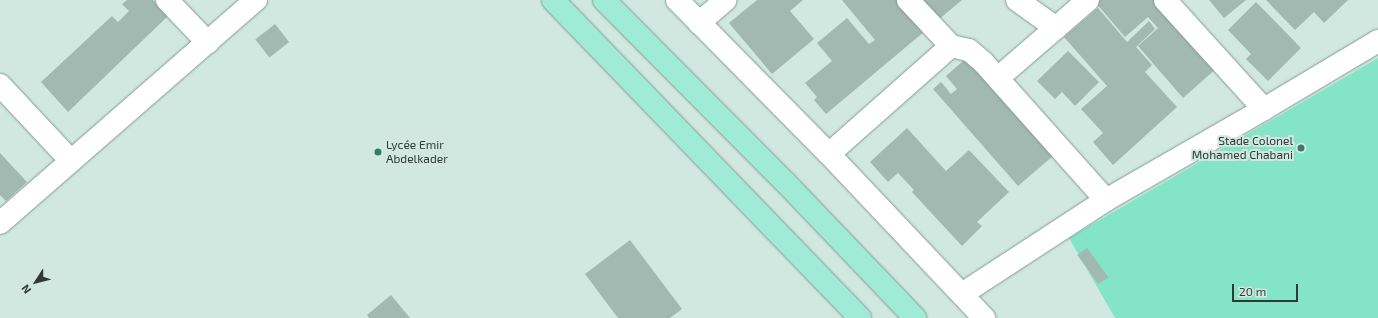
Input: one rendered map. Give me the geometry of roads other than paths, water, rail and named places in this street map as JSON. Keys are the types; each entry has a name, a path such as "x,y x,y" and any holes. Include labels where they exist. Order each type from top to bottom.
{"main road":[{"path":"553,0 860,318"},
{"path":"604,0 786,183 915,318"}],"street":[{"path":"167,0 208,42"},
{"path":"0,223 256,0"},
{"path":"677,0 829,154 984,318"},
{"path":"699,23 725,0"},
{"path":"908,0 951,46 969,50 998,78 1106,200"},
{"path":"1017,0 1056,28"},
{"path":"998,78 1088,0"},
{"path":"1165,0 1264,109"},
{"path":"962,294 1106,200 1264,109 1378,40"},
{"path":"829,154 951,46"},
{"path":"0,85 71,161"}],"place":[{"name":"Stade Colonel Mohamed Chabani","path":"1301,148"},
{"name":"Lycée Emir Abdelkader","path":"378,152"}]}
